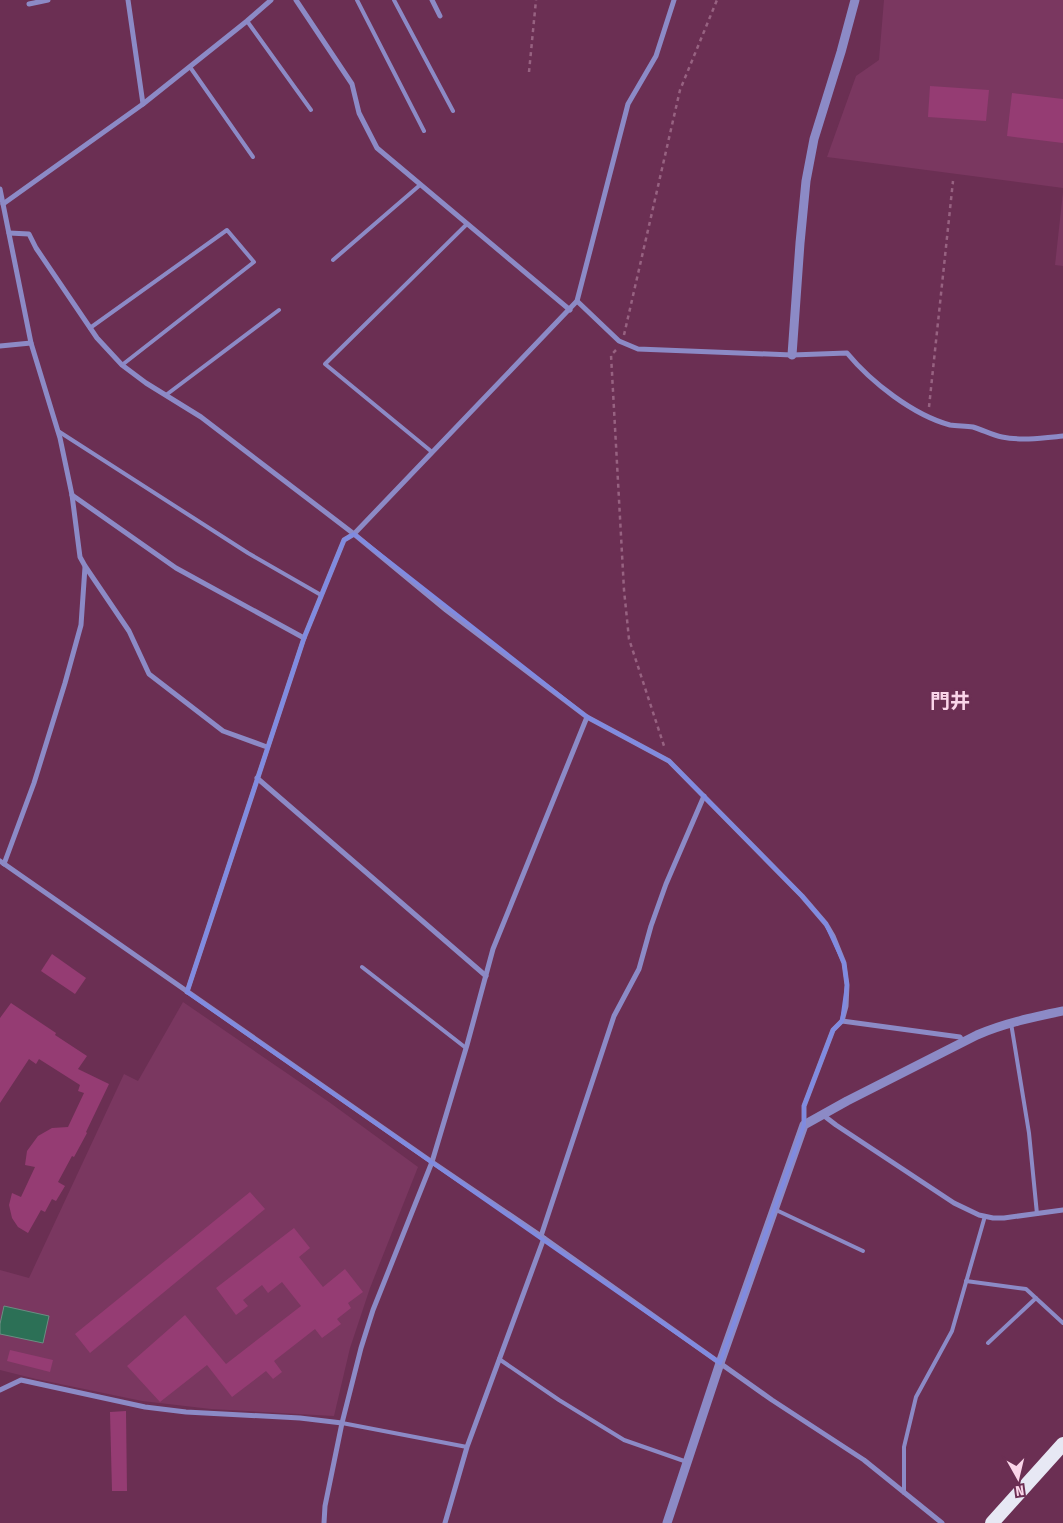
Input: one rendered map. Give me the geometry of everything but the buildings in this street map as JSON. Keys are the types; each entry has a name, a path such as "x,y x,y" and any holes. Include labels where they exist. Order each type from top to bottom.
{"highway":[{"path":"992,1523 1063,1444"}],"street":[{"path":"29,4 48,0"},
{"path":"128,0 143,104"},
{"path":"3,204 143,104 271,0"},
{"path":"296,0 352,84 359,112 377,148 570,310"},
{"path":"432,0 440,16"},
{"path":"187,992 256,778 304,638 344,540 354,534 577,301 628,104 656,56 674,0"},
{"path":"792,355 800,243 808,173 814,139 841,52 854,0"},
{"path":"0,189 31,343 57,430 72,495 80,557 129,631 149,674 223,731 267,747"},
{"path":"9,234 30,234 36,248 96,338 122,365 146,383 201,417 354,534 446,610 587,718 669,761 802,896 830,930 844,962 847,985 846,1006 842,1021 834,1030 804,1106 804,1125 720,1363 668,1523"},
{"path":"577,301 619,341 638,349 792,355 847,353 857,366 888,392 928,416 950,425 972,427 1004,438 1063,436"},
{"path":"0,346 31,343"},
{"path":"72,495 176,568 304,638"},
{"path":"85,566 81,625 66,683 34,783 2,862 432,1162 543,1237 772,1400 864,1460 942,1523"},
{"path":"324,1523 325,1506 342,1423 361,1348 373,1310 432,1162 493,949 587,718"},
{"path":"256,778 486,976"},
{"path":"445,1523 467,1447 543,1237 614,1016 639,969 651,926 666,884 704,796"},
{"path":"804,1125 963,1042 994,1028 1063,1010"},
{"path":"842,1021 960,1037 963,1042"},
{"path":"822,1114 954,1203 985,1216 1004,1218 1063,1210"},
{"path":"0,1390 21,1380 154,1408 226,1415 300,1418 342,1423"}],"lane":[{"path":"357,0 424,131"},
{"path":"394,0 453,111"},
{"path":"247,21 311,110"},
{"path":"190,66 252,157"},
{"path":"333,260 420,185"},
{"path":"432,452 325,364 467,224"},
{"path":"90,328 227,230 254,262 122,365"},
{"path":"166,395 279,310"},
{"path":"57,430 248,553 321,595"},
{"path":"362,967 466,1048"},
{"path":"1010,1023 1029,1133 1036,1214"},
{"path":"774,1209 862,1251"},
{"path":"904,1493 904,1447 916,1397 952,1331 985,1216"},
{"path":"966,1281 1026,1288 1063,1324"},
{"path":"988,1343 1036,1298"},
{"path":"499,1359 559,1400 624,1440 687,1462"},
{"path":"342,1423 467,1447"}],"path":[{"path":"529,72 536,0"},
{"path":"669,761 629,639 624,590 610,355 622,343 680,90 718,0"},
{"path":"928,416 953,181"}],"highlighted area":[{"path":"354,534 587,717 669,761 802,896 826,924 844,963 847,985 842,1021 833,1030 804,1106 804,1125 720,1363 187,992 304,638 344,540"}],"shaded area":[{"path":"884,0 1063,0 1063,188 827,157 856,76 879,60"},
{"path":"1063,192 1063,266 1055,265"},
{"path":"183,1002 329,1102 418,1167 370,1288 350,1348 334,1416 211,1409 142,1401 0,1370 0,1270 29,1278 124,1074 138,1081"},
{"path":"4,1306 49,1316 43,1343 0,1334"}],"district":[{"name":"門井","path":"950,701"}]}
